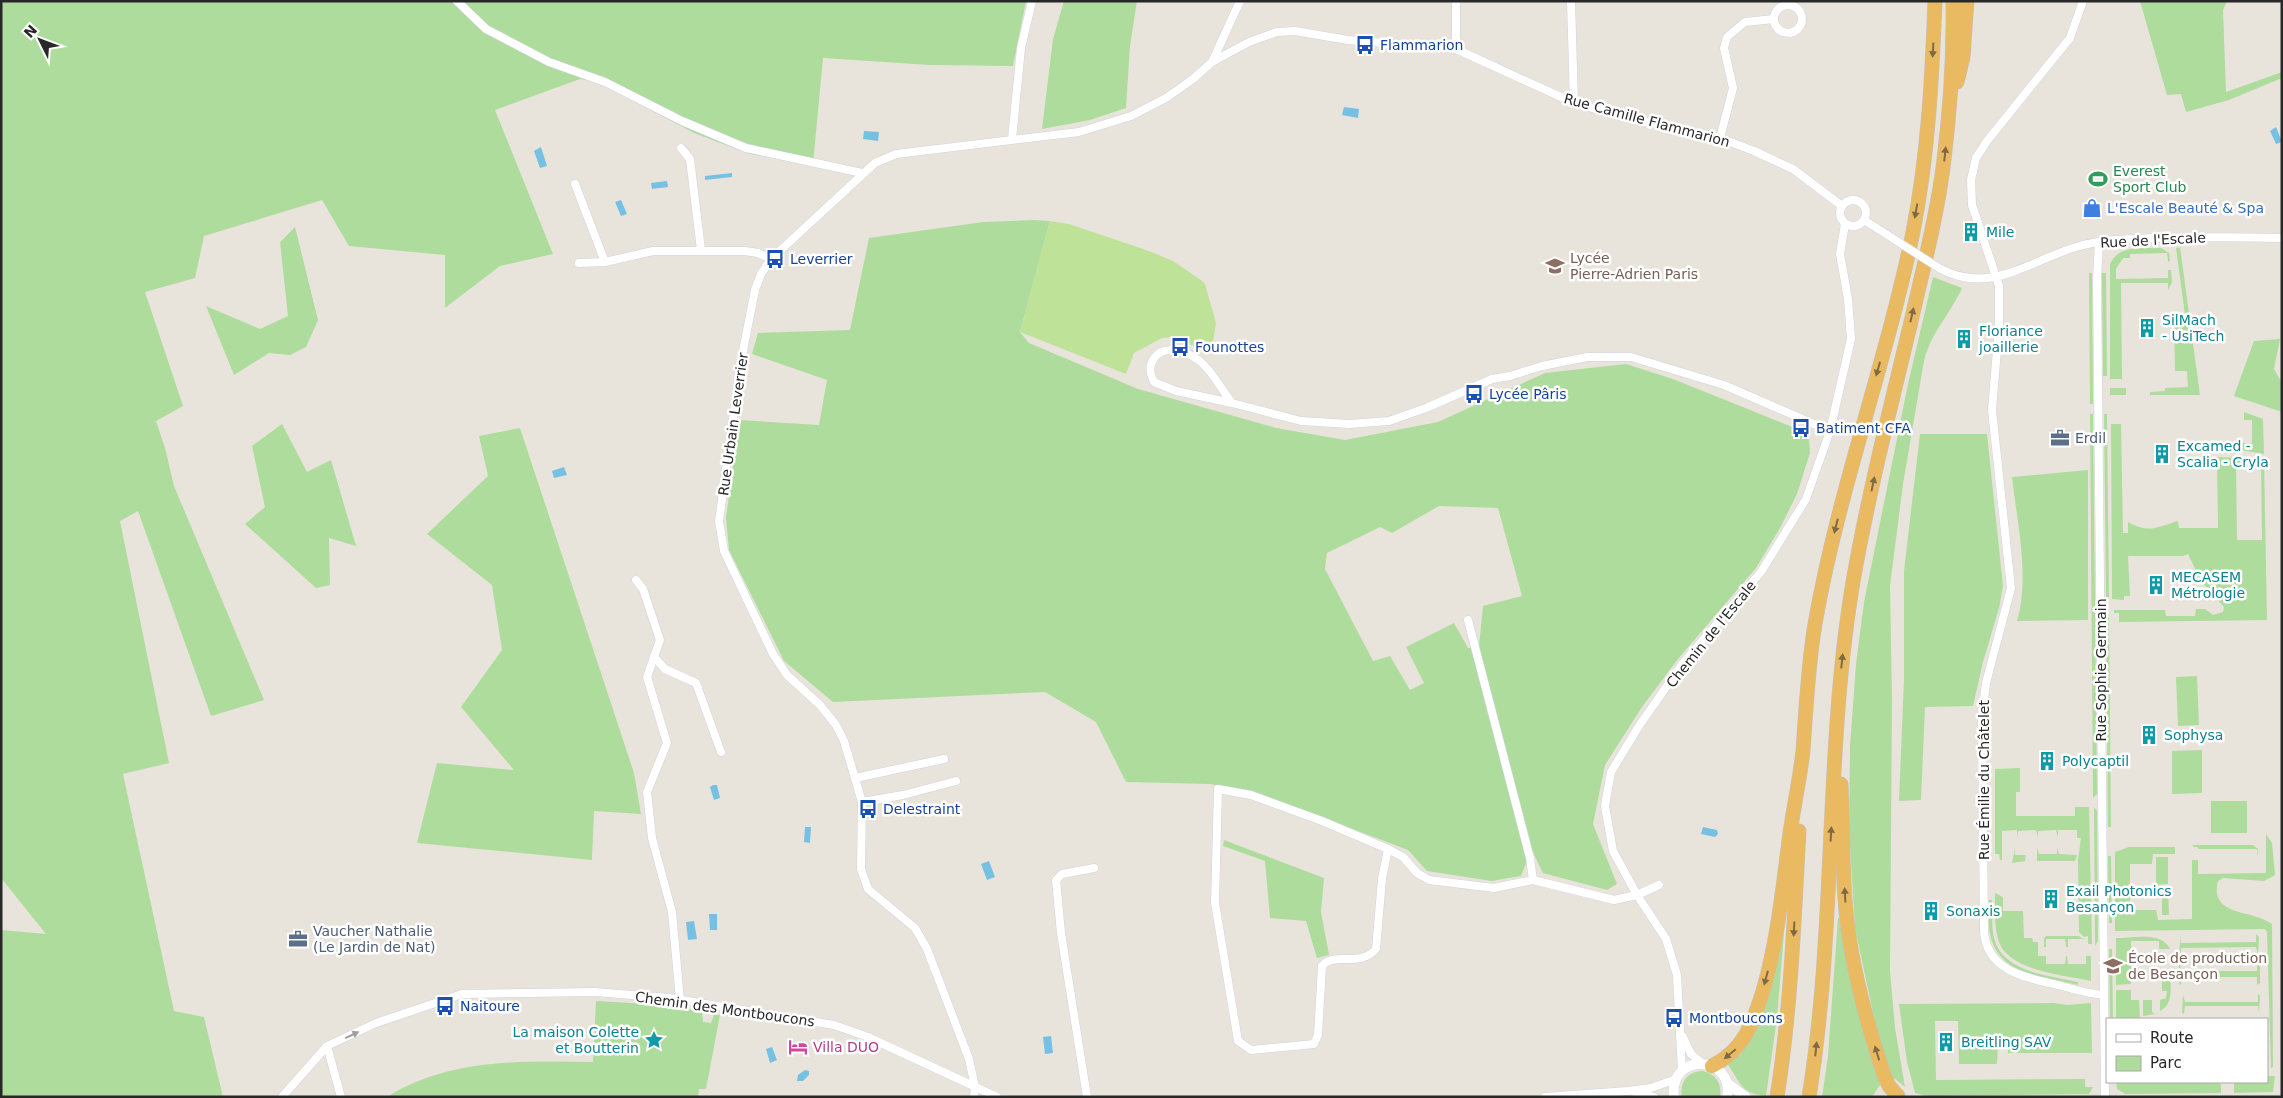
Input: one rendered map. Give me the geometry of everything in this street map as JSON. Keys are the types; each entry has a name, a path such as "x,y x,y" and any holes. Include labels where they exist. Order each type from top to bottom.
{"highway":[{"path":"1777,1097 1787,1024 1792,958 1802,758 1810,658 1826,569 1902,281 1913,232 1925,162 1931,95 1935,1"},
{"path":"1809,1097 1816,1054 1824,962 1837,709 1854,575 1881,448 1929,244 1943,169 1948,124 1954,1"},
{"path":"1948,124 1963,57 1967,1"},
{"path":"1837,709 1844,899 1853,962 1861,1001 1884,1075 1889,1086 1900,1097"},
{"path":"1707,1064 1731,1055 1741,1043 1763,992 1779,923 1802,758"}],"street":[{"path":"457,1 486,29 549,62 604,82 682,121 746,148 862,173"},
{"path":"1012,139 1021,48 1032,1"},
{"name":"Rue Urbain Leverrier","path":"974,1097 975,1087 969,1059 927,949 914,928 868,889 861,869 862,802 844,742 836,726 820,705 787,675 773,654 724,551 719,521 741,361 755,290 770,259 875,163 896,154 1079,132 1131,116 1166,98 1193,79 1212,62 1240,1"},
{"path":"1456,1 1456,49"},
{"path":"1571,1 1574,103"},
{"name":"Rue Émilie du Châtelet","path":"2082,1 2070,38 1987,141 1976,158 1971,180 1972,205 1982,238 1997,276 1999,310 1992,410 2011,588 1986,683 1982,715 1985,939 1998,962 2012,973 2104,995"},
{"path":"1720,138 1733,88 1724,48 1727,37 1746,22 1774,19"},
{"name":"Rue Camille Flammarion","path":"1212,62 1249,42 1276,32 1295,32 1348,40 1456,49 1574,103 1620,116 1720,138 1793,169 1842,206"},
{"path":"682,148 690,159 701,250"},
{"path":"575,184 605,262"},
{"path":"1852,200 1860,202 1866,208 1864,220 1858,226 1845,224 1840,218 1842,206 1852,200"},
{"name":"Rue de l'Escale","path":"1864,220 1940,268 1970,280 1997,276 2077,246 2099,243 2188,237 2282,238"},
{"name":"Chemin de l'Escale","path":"1679,1075 1681,1033 1677,975 1670,951 1658,924 1637,895 1613,851 1605,806 1611,772 1639,726 1683,664 1762,572 1806,499 1830,431 1851,339 1848,299 1840,254 1845,224"},
{"name":"Rue Sophie Germain","path":"2099,243 2105,1097"},
{"path":"579,263 605,262 653,251 745,251 770,259"},
{"path":"1232,403 1204,364 1196,358 1169,350 1156,356 1151,364 1151,375 1158,385 1176,391 1301,421 1349,424 1389,421 1426,408 1492,379 1510,376 1542,366 1587,357 1609,355 1631,357 1724,385 1830,431"},
{"path":"636,580 643,589 660,640 647,676 667,742 647,792 652,838 672,912 680,1000"},
{"path":"1468,620 1530,858 1533,880"},
{"path":"654,657 665,669 696,683 721,752"},
{"path":"855,778 944,759"},
{"path":"862,802 903,795 956,781"},
{"path":"1388,850 1382,879 1376,949 1372,954 1362,959 1343,959 1325,963 1322,966 1318,1035 1314,1044 1251,1050 1243,1046 1238,1041 1215,903 1218,789 1251,795 1322,821 1388,850 1403,857 1417,872 1428,880 1494,888 1533,880 1614,900 1637,895 1658,885"},
{"path":"1087,1097 1061,933 1056,880 1062,874 1094,868"},
{"name":"Chemin des Montboucons","path":"327,1046 376,1023 462,994 595,992 680,1000 834,1025 868,1037 996,1097"},
{"name":"Chemin de l'Escale","path":"1681,1033 1691,1054 1707,1064"},
{"path":"282,1097 327,1046"},
{"path":"327,1046 342,1097"},
{"path":"1545,1097 1601,1094 1650,1088 1679,1075 1691,1065 1707,1064 1722,1073 1727,1083 1728,1097"},
{"path":"1674,1097 1679,1075"},
{"path":"1727,1083 1746,1097"},
{"path":"1628,1091 1654,1097"},
{"path":"1892,1097 1900,1097"}],"green space":[{"path":"1,1 1026,1 1013,66 930,65 823,58 813,164 750,154 694,133 598,82 580,79 495,110 553,254 500,266 445,308 445,255 349,246 322,200 204,236 195,278 145,292 183,406 156,421 174,486 264,700 211,716 138,511 120,521 169,763 123,774 174,1011 204,1017 223,1097 1,1097 1,930 46,934 1,878"},
{"path":"1064,1 1137,1 1130,46 1126,108 1090,120 1042,129 1053,39"},
{"path":"2140,1 2227,1 2223,10 2226,92 2282,72 2282,78 2229,100 2186,112 2181,94 2167,95"},
{"path":"1050,221 1020,332 1029,343 1138,389 1276,428 1345,440 1438,422 1545,373 1626,364 1673,379 1805,432 1809,438 1810,453 1797,494 1780,528 1756,568 1678,659 1642,707 1605,765 1593,824 1617,884 1607,890 1543,873 1531,847 1476,647 1479,646 1483,606 1522,596 1498,508 1439,506 1392,533 1380,527 1327,553 1325,569 1373,661 1390,656 1410,690 1424,683 1406,647 1454,623 1468,648 1471,648 1527,861 1521,876 1492,881 1427,871 1408,850 1258,793 1210,784 1126,782 1096,722 1045,692 833,702 784,661 729,550 726,518 739,420 819,425 827,380 752,354 758,333 850,330 869,238 983,222"},
{"path":"1050,221 1069,224 1149,251 1173,261 1202,281 1205,284 1216,323 1212,348 1199,348 1171,337 1162,338 1134,353 1126,374 1020,332"},
{"path":"295,227 318,320 306,347 290,355 269,353 234,375 206,306 260,329 288,316 280,242"},
{"path":"2180,247 2200,395 2150,395 2150,392 2165,391 2165,388 2188,387 2187,371 2175,371 2174,323 2186,322 2176,248"},
{"path":"2161,248 2169,253 2170,262 2168,261 2167,253 2130,254 2130,258 2123,258 2116,269 2116,279 2168,278 2168,270 2171,270 2172,282 2168,290 2168,283 2121,283 2122,379 2110,379 2110,264 2119,253 2125,250"},
{"path":"2089,273 2092,273 2093,404 2090,404"},
{"path":"2102,273 2106,273 2107,376 2103,376"},
{"path":"1933,277 1962,288 1936,331 1924,361 1903,484 1890,586 1892,700 1890,971 1895,1028 1905,1087 1894,1078 1890,1080 1876,1027 1855,928 1849,831 1850,746 1856,664 1864,602 1908,384"},
{"path":"2280,339 2274,369 2282,383 2282,412 2234,396 2254,341"},
{"path":"2110,388 2126,388 2126,395 2110,395"},
{"path":"2244,412 2263,419 2264,454 2217,446 2217,443 2252,443 2252,420 2244,420"},
{"path":"2090,414 2093,414 2097,794 2093,798"},
{"path":"2104,414 2107,414 2109,597 2106,597"},
{"path":"282,424 307,472 331,460 356,546 329,538 330,585 316,588 245,524 265,507 252,446"},
{"path":"2111,424 2121,424 2123,533 2128,533 2128,522 2148,529 2178,521 2179,528 2218,528 2217,457 2242,458 2243,463 2236,464 2237,540 2262,540 2261,460 2264,460 2267,620 2119,622 2119,613 2114,613 2114,610 2165,610 2166,616 2195,616 2196,609 2205,609 2213,615 2223,612 2224,607 2201,581 2188,554 2183,556 2128,556 2130,596 2124,596 2124,600 2112,599"},
{"path":"520,428 634,773 641,814 594,811 592,860 417,843 437,763 514,770 461,707 502,650 492,585 427,534 488,476 479,436"},
{"path":"1920,434 1987,434 2003,586 1973,706 1925,707 1921,800 1899,801 1904,679 1904,571"},
{"path":"2088,470 2088,620 2017,621 2021,604 2022,568 2012,477"},
{"path":"2106,613 2109,613 2111,827 2108,827"},
{"path":"2197,676 2199,725 2178,726 2176,677"},
{"path":"2202,750 2202,793 2172,794 2172,751"},
{"path":"2020,768 2020,792 2016,792 2016,816 2075,816 2075,807 2089,807 2092,944 2088,944 2088,936 2084,937 2079,932 2078,860 2081,838 2077,838 2077,830 2058,830 2058,838 2056,830 2038,831 2038,838 2036,830 2018,831 2017,838 2017,830 2002,831 2002,860 2000,860 1999,854 1995,854 1995,769"},
{"path":"2211,801 2247,801 2247,833 2211,833"},
{"path":"2094,807 2097,811 2098,941 2095,946"},
{"path":"2266,834 2272,843 2275,875 2264,881 2223,878 2218,881 2217,893 2220,901 2226,906 2264,919 2272,924 2273,1067 2271,1068 2267,932 2265,929 2115,931 2115,852 2129,847 2175,847 2175,854 2153,854 2152,864 2130,864 2130,910 2156,910 2158,920 2192,919 2192,860 2198,860 2198,874 2266,873"},
{"path":"1224,840 1324,878 1321,912 1329,955 1317,958 1306,921 1270,918 1265,861 1223,846"},
{"path":"2193,845 2253,845 2258,849 2258,857 2257,849 2198,849 2198,847 2193,847"},
{"path":"2057,847 2059,854 2077,855 2075,861 2037,861 2037,848 2039,854 2057,854"},
{"path":"2015,848 2015,855 2026,855 2025,861 2012,863"},
{"path":"2108,856 2111,856 2112,923 2109,923"},
{"path":"2156,857 2168,857 2168,884 2156,885"},
{"path":"2162,888 2168,888 2169,915 2162,915"},
{"path":"1995,893 2003,897 2003,911 2023,911 2024,938 2032,938 2033,942 2038,942 2038,956 2046,956 2046,964 2065,964 2067,956 2068,964 2086,964 2086,956 2091,956 2091,981 2037,970 2012,958 2003,950 1998,939 1995,922"},
{"path":"1989,900 1992,900 1994,938 1999,950 2007,959 2028,971 2078,982 2078,985 2024,972 2002,958 1995,948 1990,934"},
{"path":"1838,918 1841,918 1882,1082 1872,1097 1822,1097 1828,1056"},
{"path":"1782,933 1784,933 1777,1018 1766,1096 1745,1089 1726,1062 1740,1055 1755,1032"},
{"path":"2256,934 2259,937 2258,955 2256,947 2181,948 2181,956 2179,953 2181,935 2181,943 2256,942"},
{"path":"2046,936 2079,936 2083,939 2068,939 2068,947 2066,947 2065,939 2046,939 2046,947 2044,947 2044,938"},
{"path":"2116,938 2154,938 2166,943 2170,949 2159,949 2159,941 2131,941 2131,984 2116,985"},
{"path":"2109,949 2112,949 2113,1018 2110,1018"},
{"path":"2179,964 2181,971 2257,971 2257,964 2260,966 2260,983 2257,985 2257,977 2181,977 2181,985 2179,984"},
{"path":"2162,971 2170,971 2171,993 2168,1004 2160,1011 2160,1000 2166,998 2167,991 2162,991"},
{"path":"2116,990 2131,990 2131,1000 2139,1000 2140,1018 2116,1018"},
{"path":"2258,994 2260,995 2259,1013 2258,1006 2185,1006 2184,1014 2182,1013 2183,995 2185,1002 2258,1002"},
{"path":"2143,1000 2152,1000 2152,1012 2155,1014 2143,1016"},
{"name":"La maison Colette et Boutterin","path":"596,1001 649,1004 689,1009 702,1012 703,1022 711,1023 714,1015 720,1015 706,1089 699,1089 698,1097 387,1097 411,1084 436,1075 487,1064 513,1062 593,1062"},
{"path":"2054,1003 2067,1005 2091,1003 2092,1053 2008,1053 2008,1046 1998,1046 1997,1064 1959,1064 1958,1021 1935,1021 1936,1080 2085,1079 2085,1087 2093,1087 2089,1094 1928,1096 1915,1093 1907,1062 1899,1004"},
{"path":"1708,1072 1717,1080 1720,1088 1720,1097 1682,1097 1683,1082 1686,1078 1693,1073"},
{"path":"2268,1076 2275,1076 2273,1092 2234,1093 2234,1083 2268,1083"},
{"path":"2116,1083 2221,1084 2221,1093 2125,1094 2117,1089"}],"water":[{"path":"1344,107 1359,109 1358,118 1342,115"},
{"path":"2276,127 2282,142 2276,144 2270,131"},
{"path":"864,131 879,132 878,141 863,139"},
{"path":"541,147 547,166 540,168 534,151"},
{"path":"732,173 732,177 705,180 705,176"},
{"path":"667,181 668,187 652,189 651,183"},
{"path":"621,200 627,214 621,216 615,202"},
{"path":"564,467 567,475 554,478 552,471"},
{"path":"717,785 720,798 714,800 710,787"},
{"path":"805,827 811,827 810,843 804,842"},
{"path":"1703,827 1717,830 1718,834 1715,837 1701,834"},
{"path":"989,861 995,877 987,880 981,864"},
{"path":"709,914 717,914 717,930 710,930"},
{"path":"694,921 697,939 688,940 686,922"},
{"path":"1051,1036 1053,1053 1045,1054 1043,1037"},
{"path":"772,1047 777,1060 770,1063 766,1049"},
{"path":"805,1070 809,1071 809,1075 803,1081 797,1081 798,1075"}],"place":[{"name":"Flammarion","path":"1365,45"},
{"name":"Everest Sport Club","path":"2098,179"},
{"name":"L'Escale Beauté & Spa","path":"2092,208"},
{"name":"Mile","path":"1971,232"},
{"name":"Leverrier","path":"775,259"},
{"name":"Lycée Pierre-Adrien Paris","path":"1555,266"},
{"name":"SilMach - UsiTech","path":"2147,328"},
{"name":"Floriance joaillerie","path":"1964,339"},
{"name":"Founottes","path":"1180,347"},
{"name":"Lycée Pâris","path":"1474,394"},
{"name":"Batiment CFA","path":"1801,428"},
{"name":"Erdil","path":"2060,438"},
{"name":"Excamed - Scalia - Cryla","path":"2162,454"},
{"name":"MECASEM Métrologie","path":"2156,585"},
{"name":"Sophysa","path":"2149,735"},
{"name":"Polycaptil","path":"2047,761"},
{"name":"Delestraint","path":"868,809"},
{"name":"Exail Photonics Besançon","path":"2051,899"},
{"name":"Sonaxis","path":"1931,911"},
{"name":"Vaucher Nathalie (Le Jardin de Nat)","path":"298,939"},
{"name":"École de production de Besançon","path":"2113,966"},
{"name":"Naitoure","path":"445,1006"},
{"name":"Montboucons","path":"1674,1018"},
{"name":"La maison Colette et Boutterin","path":"654,1040"},
{"name":"Breitling SAV","path":"1946,1042"},
{"name":"Villa DUO","path":"798,1047"}]}
